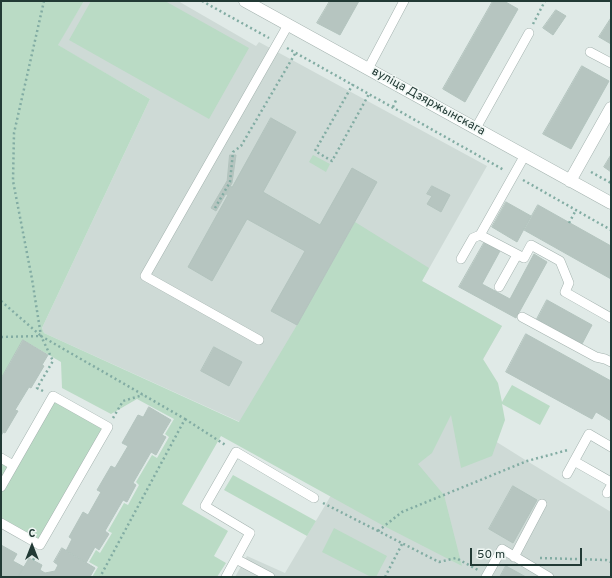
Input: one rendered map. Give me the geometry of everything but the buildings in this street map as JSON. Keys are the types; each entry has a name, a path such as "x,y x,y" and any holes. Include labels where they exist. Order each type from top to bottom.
{"street":[{"name":"вуліца Дзяржынскага","path":"245,1 611,203"},
{"path":"570,180 608,122 611,108"}],"lane":[{"path":"368,69 404,1"},
{"path":"259,340 145,276 288,25"},
{"path":"476,128 529,34"},
{"path":"590,52 611,63"},
{"path":"461,259 473,238 480,235 525,155"},
{"path":"480,235 524,258 531,245 560,261 569,283 565,292 611,318"},
{"path":"499,287 517,255"},
{"path":"522,317 596,357 606,359 611,362"},
{"path":"1,487 53,396 108,427 40,545 1,523"},
{"path":"567,474 589,434 611,446"},
{"path":"226,577 250,533 205,506 236,452 314,498"},
{"path":"1,458 13,465"},
{"path":"574,461 611,482"},
{"path":"514,557 542,504"},
{"path":"486,576 502,549 549,577"},
{"path":"236,559 270,577"}],"path":[{"path":"44,1 14,132 13,181 32,279 40,336 53,361 37,388 53,396"},
{"path":"202,1 296,52 611,230"},
{"path":"529,34 545,1"},
{"path":"215,208 227,190 230,182 233,152 241,146 296,52"},
{"path":"353,84 315,151 332,161 370,94"},
{"path":"569,223 576,210"},
{"path":"1,301 40,336"},
{"path":"108,427 123,401 143,395"},
{"path":"186,419 236,452"},
{"path":"378,531 402,512 527,461 583,445"},
{"path":"326,504 439,562 456,558 486,576"},
{"path":"385,577 402,543"},
{"path":"537,557 606,560 611,562"}],"shaded area":[{"path":"84,1 178,1 256,46 259,42 487,166 422,281 502,326 452,414 611,512 611,577 235,577 247,556 285,573 346,470 44,333 42,328 150,99 57,45"}],"green space":[{"path":"1,1 84,1 58,45 150,99 42,328 44,333 239,422 297,325 355,222 429,268 422,281 502,326 483,359 498,383 502,402 512,385 550,406 540,425 502,404 505,420 492,456 461,468 451,415 432,453 418,464 444,495 462,566 382,525 221,436 182,504 228,531 214,556 226,563 217,577 92,577 98,567 89,562 96,550 100,553 112,533 108,531 124,503 128,505 139,485 136,482 152,455 157,458 169,437 165,434 174,419 137,399 111,414 62,388 61,362 23,340 1,379"},
{"path":"91,1 165,1 249,48 209,119 69,40"},
{"path":"313,155 330,164 326,172 309,162"},
{"path":"53,396 108,427 40,545 1,523 1,458 13,465"},
{"path":"233,475 316,521 307,536 224,490"},
{"path":"334,528 387,556 376,577 371,577 322,552"}]}
